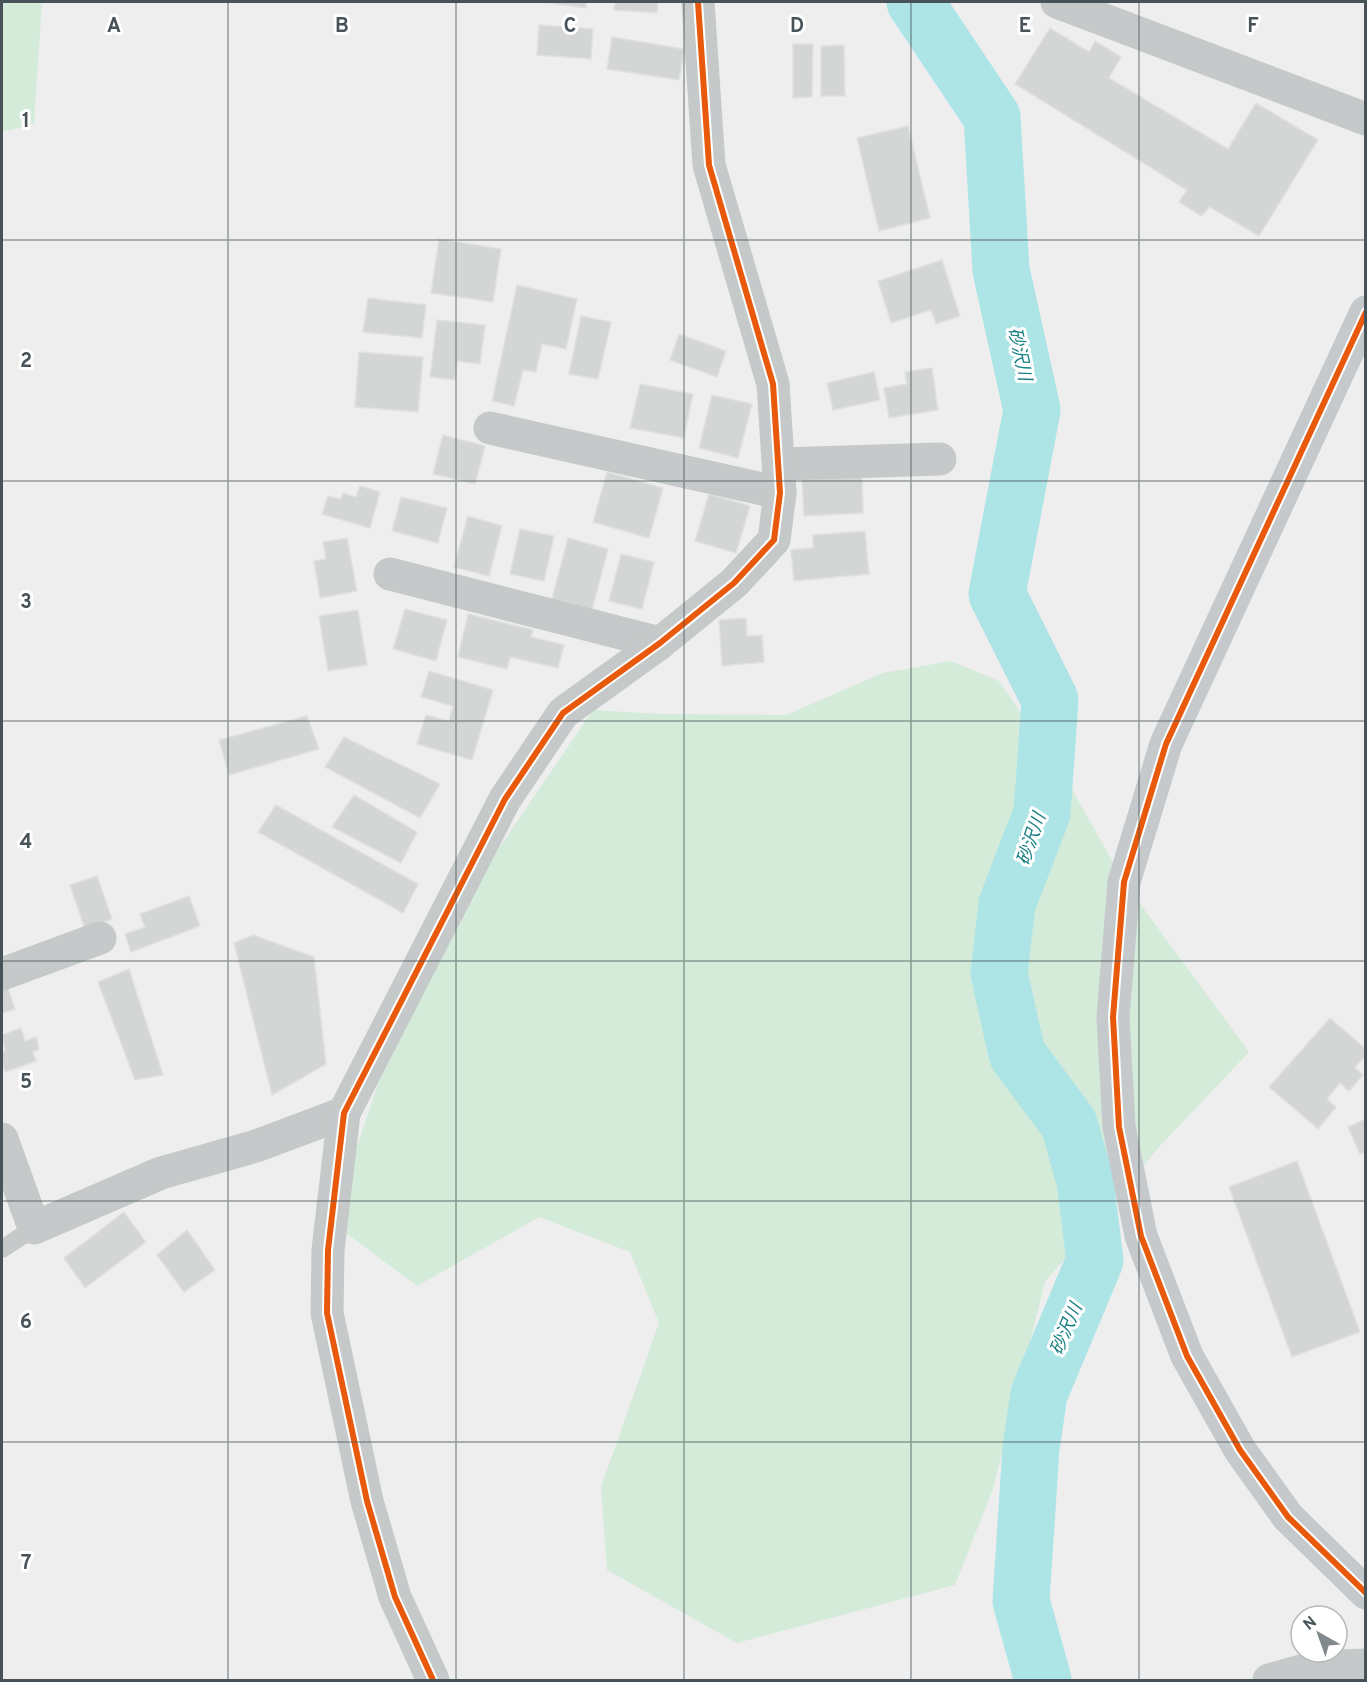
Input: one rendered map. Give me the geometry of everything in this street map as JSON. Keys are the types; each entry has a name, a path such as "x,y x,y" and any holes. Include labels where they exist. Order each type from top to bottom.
{"street":[{"path":"433,1680 395,1597 367,1501 327,1314 328,1250 344,1113 505,799 563,713 660,644 734,584 774,540 780,479 773,384 709,165 698,2"},
{"path":"1057,2 1365,119"},
{"path":"1365,312 1166,744 1124,882 1113,1017 1119,1127 1141,1236 1187,1356 1240,1450 1288,1517 1365,1593"},
{"path":"490,428 780,479 940,459"},
{"path":"390,574 660,644"},
{"path":"2,974 100,938"},
{"path":"2,1139 34,1228 161,1173 256,1146 344,1113"},
{"path":"1269,1680 1316,1667 1365,1665"}],"lane":[{"path":"2,1249 34,1228"}],"green space":[{"path":"2,2 42,2 34,124 2,132"},
{"path":"951,661 999,681 1068,782 1124,882 1249,1052 1160,1146 1045,1282 993,1489 955,1585 737,1643 607,1570 601,1487 659,1323 630,1252 539,1217 417,1286 331,1222 418,967 593,710 660,714 786,715 883,673"}],"building":[{"path":"541,2 586,2 586,8"},
{"path":"615,2 658,2 657,13 614,10"},
{"path":"539,25 593,29 591,59 537,55"},
{"path":"1050,28 1089,52 1095,41 1121,57 1109,78 1228,149 1256,103 1318,140 1259,236 1210,207 1201,216 1179,202 1187,190 1015,84"},
{"path":"612,37 684,49 679,80 607,69"},
{"path":"793,44 813,44 812,97 793,98"},
{"path":"844,45 845,96 821,96 821,46"},
{"path":"908,126 930,218 879,231 857,138"},
{"path":"439,239 501,249 493,302 431,293"},
{"path":"942,260 960,316 936,324 931,310 891,323 878,281"},
{"path":"517,285 577,299 566,349 542,344 536,372 523,370 514,406 492,401"},
{"path":"368,298 426,305 422,338 363,332"},
{"path":"581,316 611,322 598,379 569,374"},
{"path":"437,320 485,325 480,364 457,361 455,380 430,377"},
{"path":"679,334 726,351 717,377 670,360"},
{"path":"359,352 423,357 418,412 355,407"},
{"path":"932,368 938,410 889,418 884,388 907,384 905,372"},
{"path":"874,372 880,400 833,410 827,383"},
{"path":"640,384 693,394 684,438 630,428"},
{"path":"712,395 752,404 738,458 699,448"},
{"path":"443,435 485,446 475,484 433,474"},
{"path":"607,472 663,488 649,538 593,522"},
{"path":"862,475 863,513 804,516 802,478"},
{"path":"360,486 380,492 370,528 322,514 328,496 341,499 343,493 356,497"},
{"path":"709,494 750,506 736,553 695,541"},
{"path":"401,497 447,508 438,543 392,531"},
{"path":"468,516 502,526 489,576 454,567"},
{"path":"520,529 554,536 544,581 510,574"},
{"path":"865,531 869,574 794,581 791,550 813,548 813,535"},
{"path":"347,538 357,591 320,598 314,561 326,559 323,542"},
{"path":"568,538 608,549 592,610 552,599"},
{"path":"621,554 654,562 642,609 609,601"},
{"path":"405,609 447,620 436,661 393,649"},
{"path":"358,610 367,665 328,671 319,616"},
{"path":"468,614 533,630 531,637 564,645 558,668 510,657 507,669 458,657"},
{"path":"746,618 747,636 762,635 764,662 722,666 719,620"},
{"path":"429,671 493,690 472,760 417,744 426,715 449,721 453,706 421,697"},
{"path":"307,716 319,749 229,775 219,740"},
{"path":"344,737 440,784 420,818 325,767"},
{"path":"354,795 417,832 401,863 332,827"},
{"path":"276,805 418,884 403,913 258,832"},
{"path":"97,876 112,919 85,929 70,885"},
{"path":"189,896 200,926 131,952 125,934 145,927 140,914"},
{"path":"253,935 314,957 326,1064 272,1095 234,943"},
{"path":"129,969 163,1075 135,1080 98,982"},
{"path":"7,985 15,1009 2,1013 2,987"},
{"path":"1330,1018 1366,1049 1366,1055 1355,1067 1363,1075 1349,1091 1340,1083 1327,1099 1336,1107 1318,1129 1269,1087"},
{"path":"21,1028 25,1041 36,1037 39,1049 33,1052 36,1061 5,1072 2,1063 2,1052 5,1051 2,1035"},
{"path":"1366,1119 1366,1152 1360,1154 1348,1127"},
{"path":"1297,1161 1360,1332 1292,1357 1229,1187"},
{"path":"124,1212 146,1242 85,1288 64,1258"},
{"path":"187,1230 215,1270 184,1292 157,1255"}],"waterway":[{"name":"砂沢川","path":"915,2 992,117 1001,270 1032,410 997,594 1050,700 1042,813 1007,904 999,973 1017,1054 1069,1124 1085,1181 1095,1260 1039,1394 1031,1448 1021,1601 1043,1680"}],"cycle path":[{"path":"433,1680 395,1597 367,1501 327,1313 328,1250 344,1113 505,799 563,713 660,643 734,583 774,540 780,493 773,384 709,165 698,2"},
{"path":"1366,312 1166,744 1124,882 1113,1017 1119,1127 1141,1236 1187,1356 1240,1450 1288,1517 1366,1593"}]}
